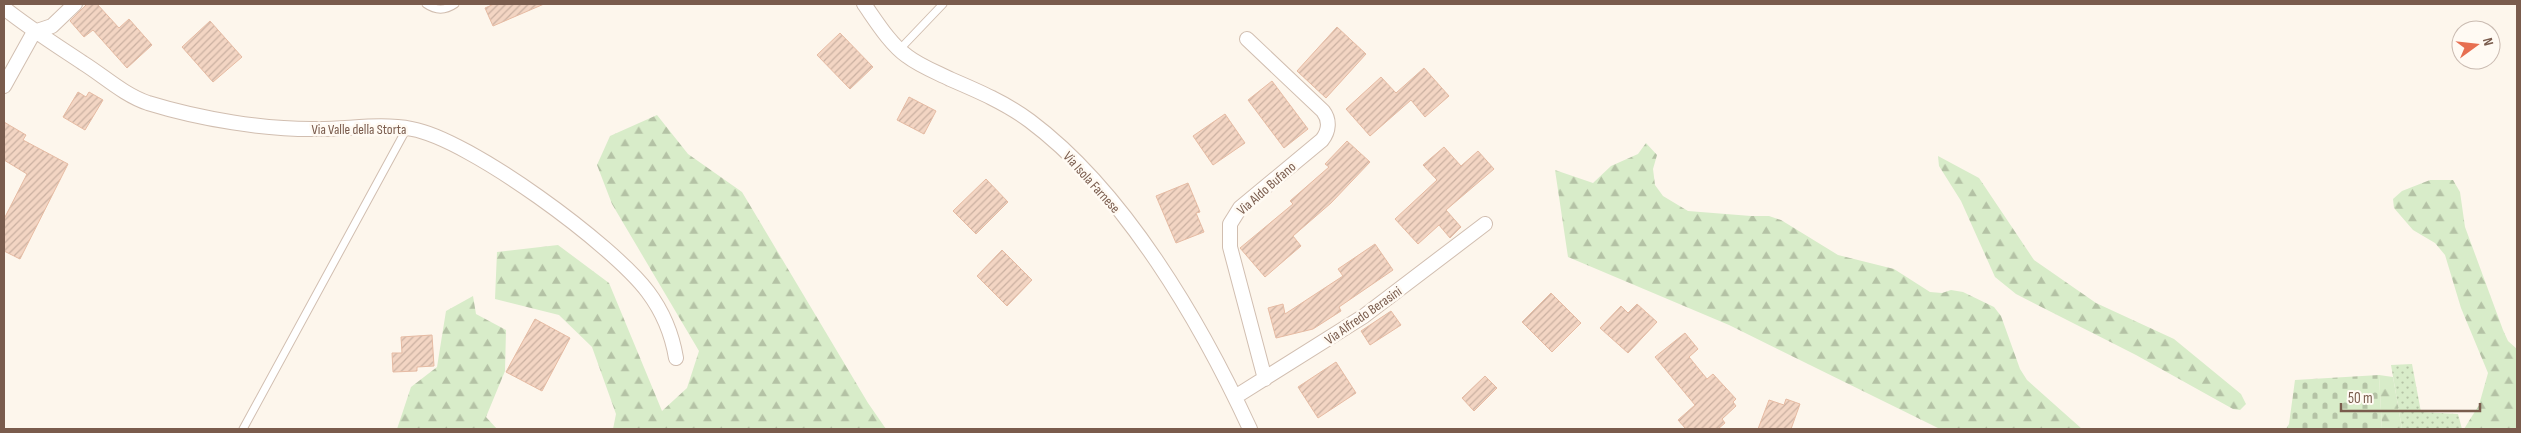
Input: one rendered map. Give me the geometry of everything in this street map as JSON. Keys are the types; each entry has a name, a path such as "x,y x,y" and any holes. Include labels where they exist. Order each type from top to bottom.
{"street":[{"path":"4,86 34,32 52,26 75,4"},
{"name":"Via Isola Farnese","path":"864,4 900,49 918,64 1012,109 1042,130 1074,161 1117,208 1154,258 1203,338 1250,429"},
{"name":"Via Valle della Storta","path":"4,8 34,32 128,93 148,103 264,127 319,129 406,128 440,138 482,160 554,209 621,262 647,291 661,312 669,330 676,358"},
{"name":"Via Aldo Bufano","path":"1247,39 1323,111 1328,120 1328,130 1322,140 1240,208 1230,224 1230,247 1265,379"},
{"name":"Via Alfredo Berasini","path":"1235,397 1364,316 1485,224"}],"lane":[{"path":"426,4 438,10 455,4"},
{"path":"900,49 943,4"},
{"path":"243,429 406,128"}],"green space":[{"path":"657,115 688,154 742,192 868,403 886,429 613,429 616,414 592,347 559,315 495,299 497,252 558,245 609,283 662,411 687,388 699,351 612,204 597,165 610,136"},
{"path":"1646,143 1657,155 1653,169 1655,185 1663,196 1688,211 1769,216 1781,220 1838,255 1894,269 1930,292 1942,293 1951,290 1963,292 1994,307 2001,316 2020,369 2027,380 2082,429 1940,429 1729,325 1568,257 1555,170 1593,183 1611,166 1638,154"},
{"path":"1938,156 1979,178 2034,260 2096,303 2174,339 2241,394 2246,404 2240,410 2233,409 2136,355 2016,294 1995,277 1961,201 1939,166"},
{"path":"2430,180 2453,180 2460,192 2465,227 2503,330 2508,341 2517,349 2517,429 2464,429 2479,405 2488,373 2461,308 2445,255 2435,243 2413,230 2394,208 2393,199 2402,191"},
{"path":"473,296 476,314 506,330 505,371 486,417 497,429 397,429 411,387 437,367 446,311"},
{"path":"2412,364 2421,412 2458,414 2462,429 2402,429 2391,365"},
{"path":"2379,375 2393,377 2402,429 2382,429"},
{"path":"2379,375 2382,429 2286,429 2289,424 2295,380"}],"building":[{"path":"87,4 97,4 119,28 129,19 152,45 127,68 93,30 84,37 70,21"},
{"path":"494,4 544,4 493,26 485,8"},
{"path":"210,21 242,57 213,82 182,47"},
{"path":"1337,27 1366,54 1326,98 1297,71"},
{"path":"840,33 873,67 850,89 817,55"},
{"path":"1424,68 1449,96 1425,117 1411,100 1370,136 1346,109 1381,77 1396,93"},
{"path":"1272,81 1308,129 1284,148 1248,100"},
{"path":"78,92 86,97 89,92 103,100 85,130 63,117"},
{"path":"909,97 936,111 924,134 897,120"},
{"path":"1225,114 1245,143 1213,165 1193,136"},
{"path":"4,122 26,135 23,140 68,164 20,259 4,251 4,219 27,174 4,160"},
{"path":"1347,141 1370,162 1331,203 1293,236 1301,246 1265,277 1240,248 1293,204 1290,201 1329,167 1325,164"},
{"path":"1444,147 1461,166 1478,151 1494,169 1446,210 1461,227 1450,238 1439,225 1418,244 1395,219 1437,180 1423,165"},
{"path":"986,179 1008,202 976,234 953,211"},
{"path":"1188,183 1200,212 1196,213 1204,232 1176,243 1156,196"},
{"path":"1375,244 1393,270 1339,307 1341,311 1313,329 1276,338 1268,308 1283,304 1285,314 1343,276 1338,269"},
{"path":"1002,250 1032,280 1007,306 977,276"},
{"path":"1551,293 1581,323 1552,352 1522,322"},
{"path":"1637,304 1657,322 1628,353 1600,328 1621,306 1628,313"},
{"path":"1391,311 1401,325 1370,345 1361,331"},
{"path":"535,319 570,338 542,391 506,372"},
{"path":"1685,333 1698,349 1689,357 1707,379 1713,374 1736,399 1733,402 1736,406 1722,419 1725,423 1718,429 1686,429 1678,420 1695,405 1655,357"},
{"path":"432,335 434,366 417,367 417,371 393,372 392,353 402,353 401,337"},
{"path":"1336,362 1356,393 1318,418 1298,387"},
{"path":"1485,376 1497,388 1474,411 1462,398"},
{"path":"1786,399 1800,404 1791,429 1758,429 1769,400 1784,405"}]}
